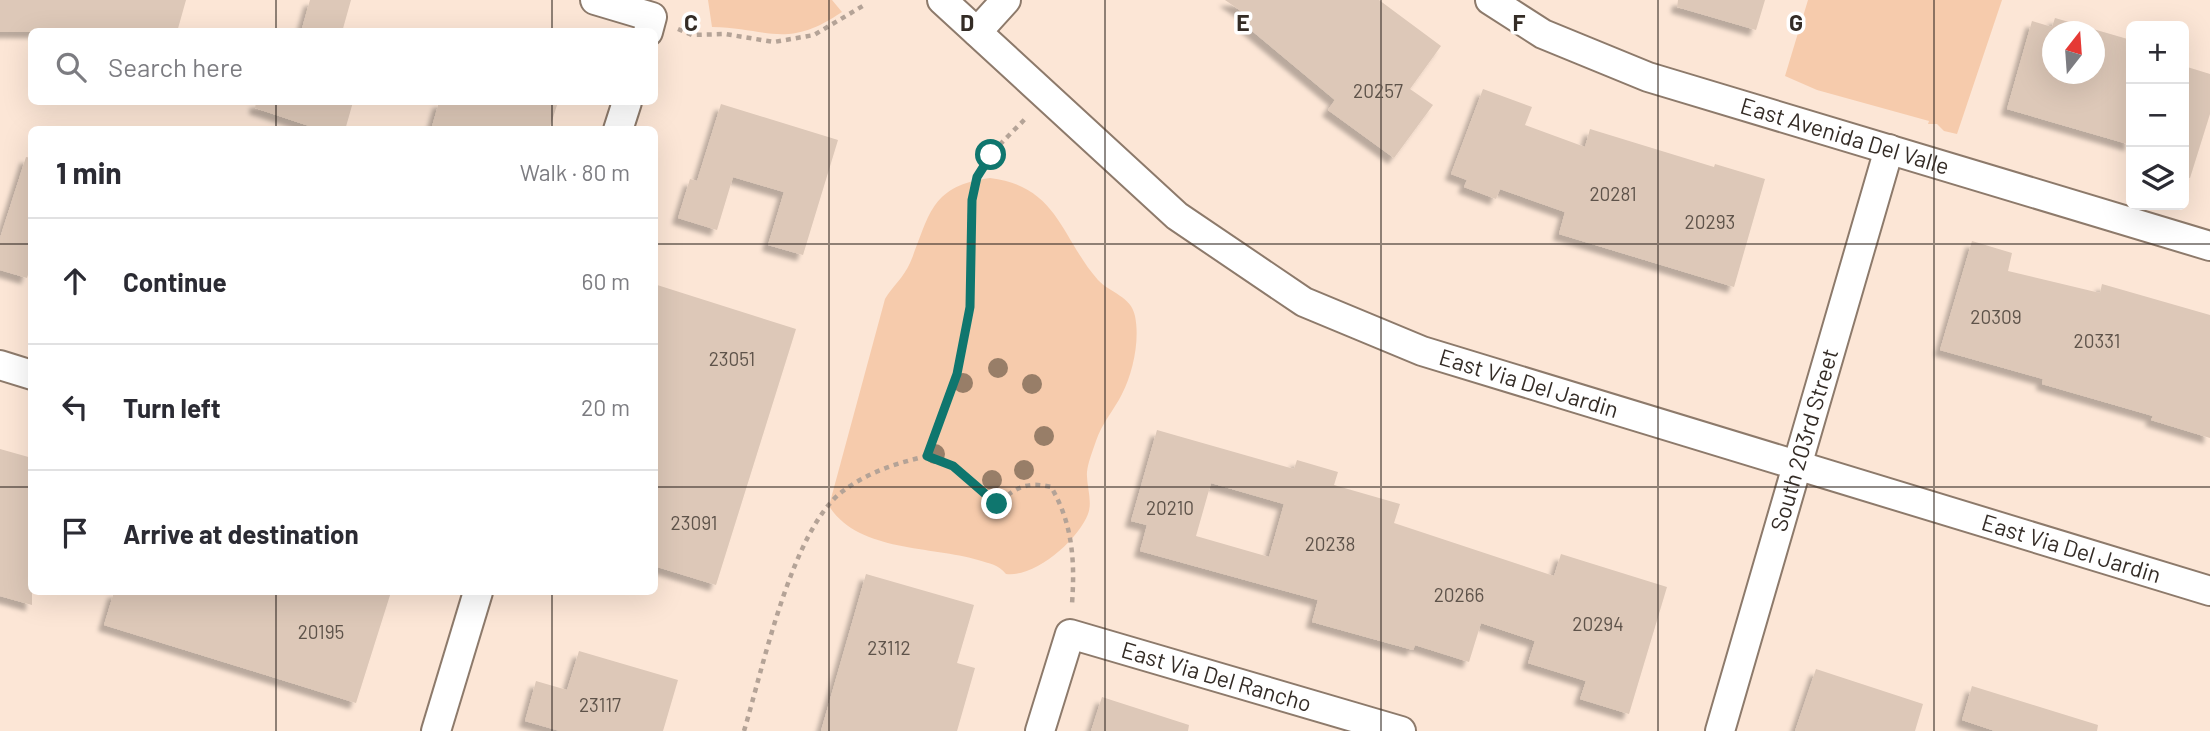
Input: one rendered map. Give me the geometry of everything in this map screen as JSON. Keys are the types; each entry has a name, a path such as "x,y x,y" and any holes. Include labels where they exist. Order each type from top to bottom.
{"street":[{"path":"595,0 650,24"},
{"name":"East Via Del Jardin","path":"942,0 1177,216 1304,302 1422,351 2210,591"},
{"path":"977,32 1006,0"},
{"name":"East Avenida Del Valle","path":"1490,0 1543,34 1648,77 2210,246"},
{"path":"619,126 625,105"},
{"name":"South 203rd Street","path":"1720,731 1889,149"},
{"path":"0,365 28,374"},
{"path":"436,731 477,595"},
{"path":"1041,731 1070,634"},
{"name":"East Via Del Rancho","path":"1070,634 1401,731"}],"path":[{"path":"650,24 692,35 725,34 774,42 814,35 866,4"},
{"path":"927,456 957,374 970,307 972,200 977,177 991,155 1046,96"},
{"path":"744,731 797,556 818,519 841,492 866,476 927,456 953,466 997,504 1016,488 1034,483 1051,487 1062,505 1075,564 1070,634"}],"shaded area":[{"path":"708,0 832,0 842,12 806,31 777,34 712,27"},
{"path":"1808,0 2002,0 1957,134 1944,131 1937,124 1928,124 1929,121 1817,90 1785,76"},
{"path":"990,178 1013,183 1030,191 1044,203 1056,216 1098,280 1125,299 1133,309 1136,325 1136,346 1129,376 1099,434 1088,464 1088,514 1075,535 1054,555 1042,564 1017,574 1006,574 997,566 978,560 876,540 842,521 829,506 885,299 907,268 928,218 943,196 970,182"}],"building":[{"path":"0,0 186,0 178,28 28,28 28,32 0,32"},
{"path":"310,0 351,0 343,28 302,28"},
{"path":"1225,0 1379,0 1441,46 1410,89 1433,105 1394,158 1328,110 1335,100 1245,25 1251,18"},
{"path":"1678,0 1765,0 1756,30 1677,7"},
{"path":"2032,21 2042,24 2042,84 2105,84 2105,32 2126,39 2126,144 2007,109"},
{"path":"2189,68 2210,74 2210,114 2190,178"},
{"path":"1483,89 1532,107 1525,125 1585,147 1590,129 1714,167 1715,164 1765,179 1734,287 1559,234 1565,212 1500,189 1496,199 1464,187 1467,180 1451,174"},
{"path":"721,104 838,140 803,255 768,245 784,192 733,177 717,230 678,218 690,179 697,181"},
{"path":"256,105 352,105 346,126 311,126 255,108"},
{"path":"438,105 557,105 550,126 432,126"},
{"path":"28,157 27,278 0,270 0,238"},
{"path":"1972,241 2012,253 2008,271 2100,293 2102,284 2210,315 2210,438 2151,420 2153,416 2042,384 2043,379 1940,350"},
{"path":"658,285 796,329 716,585 658,567"},
{"path":"1157,430 1294,469 1297,460 1338,472 1334,485 1400,504 1394,523 1554,576 1561,554 1667,587 1629,714 1580,699 1586,681 1528,663 1535,641 1481,623 1469,662 1415,645 1413,650 1312,622 1318,600 1140,551 1147,525 1131,521","holes":["1211,483 1284,504 1269,557 1196,536"]},
{"path":"0,449 28,457 28,595 32,595 32,605 0,596"},
{"path":"866,574 974,605 957,663 975,668 957,731 821,731"},
{"path":"113,595 390,595 356,703 104,625"},
{"path":"579,651 678,680 663,731 560,731 525,721 536,681 567,690"},
{"path":"1816,669 1923,704 1915,731 1795,731"},
{"path":"1972,686 2098,725 2097,731 1995,731 1962,720"},
{"path":"1102,697 1189,725 1188,731 1091,731"}],"route":[{"path":"991,155 977,177 972,200 970,307 957,374 927,456 953,466 997,504"}]}
